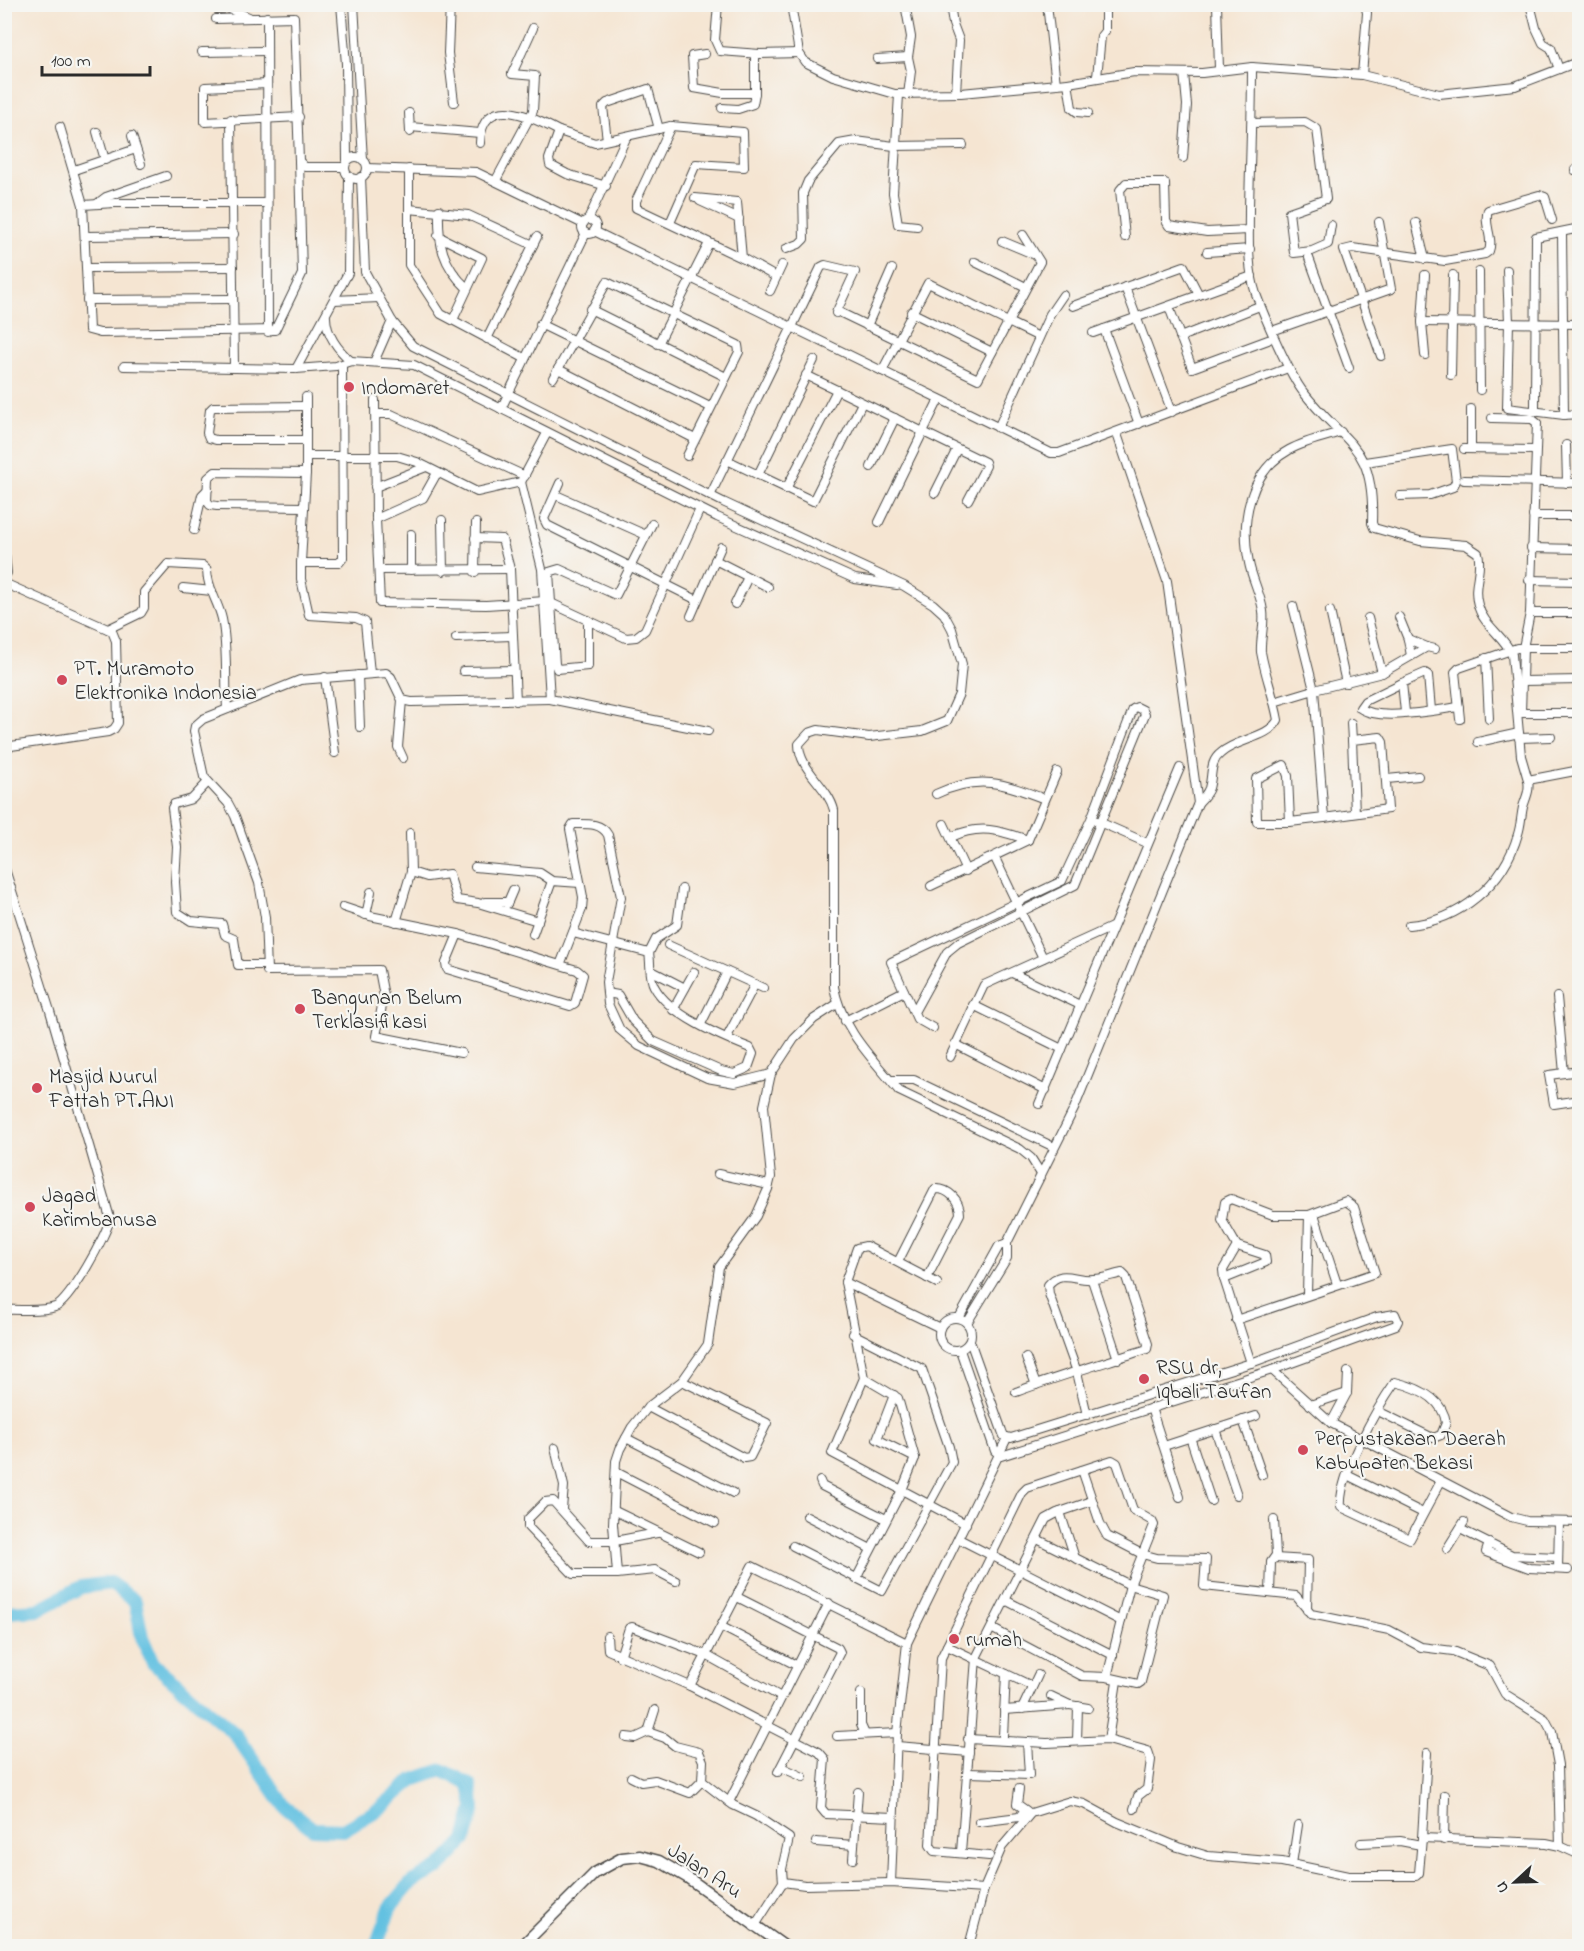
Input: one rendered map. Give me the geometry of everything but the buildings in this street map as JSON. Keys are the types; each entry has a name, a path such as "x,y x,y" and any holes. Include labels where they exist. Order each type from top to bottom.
{"street":[{"path":"296,369 348,271 349,176 346,164 346,64 341,4"},
{"path":"354,4 363,160 367,168"},
{"path":"450,4 448,53 454,102"},
{"path":"717,4 715,39 717,49 733,54 799,53"},
{"path":"791,4 799,53 809,65 833,76 899,95 956,93 1068,83 1134,72 1184,73 1252,67 1362,75 1439,94 1515,86 1580,61"},
{"path":"905,4 911,37 908,57 911,71 908,94"},
{"path":"950,4 953,24 960,40 956,93"},
{"path":"1047,4 1056,84"},
{"path":"1097,77 1101,36 1105,31 1105,4"},
{"path":"1217,4 1219,69"},
{"path":"1362,75 1367,13 1365,4"},
{"path":"1530,4 1536,28 1543,43 1551,48 1559,69"},
{"path":"220,5 251,18"},
{"path":"60,127 83,206 88,328 92,332 268,332 275,330 302,274 295,19 290,15 216,19"},
{"path":"267,17 268,332"},
{"path":"496,180 532,116 535,104 535,76 512,74 533,28"},
{"path":"202,52 267,51"},
{"path":"705,54 692,56 694,88 723,93 755,93"},
{"path":"722,108 738,110 753,104 755,54"},
{"path":"877,59 908,57"},
{"path":"1252,67 1249,230 1252,276 1272,331 1302,391 1341,432 1365,462 1373,488 1372,523 1374,528 1420,541 1466,544 1475,549 1480,557 1475,589 1478,606 1486,622 1510,650 1514,667 1521,756 1529,792 1523,807 1518,836 1505,862 1488,886 1472,902 1450,916 1428,923 1409,925"},
{"path":"1184,73 1187,105 1184,158"},
{"path":"1068,83 1072,108 1077,112 1088,113"},
{"path":"267,84 205,87 205,122 299,117"},
{"path":"607,140 603,108 607,103 648,89 659,129"},
{"path":"899,95 892,193 897,220 901,226 917,226"},
{"path":"409,113 410,130 480,133"},
{"path":"480,143 480,133 487,118 495,114 516,113 532,116 559,131 595,142 671,126 739,131 745,135 744,167 696,163 685,183 684,194 670,223"},
{"path":"231,119 234,368"},
{"path":"1252,123 1305,122 1317,129 1326,200 1289,212 1294,254 1312,251 1328,244 1331,225"},
{"path":"671,126 635,205 636,209 670,223 776,277"},
{"path":"559,131 549,159 550,165 567,174 606,186"},
{"path":"97,132 105,160"},
{"path":"132,136 141,164"},
{"path":"586,222 606,186 627,136"},
{"path":"786,249 804,239 803,193 808,181 835,147 846,141 894,146 963,145"},
{"path":"74,170 136,149"},
{"path":"299,161 305,167 346,164 352,157 363,160"},
{"path":"367,168 466,170 496,180 586,222 594,222 540,324 501,409"},
{"path":"367,168 361,177 364,266 392,321 413,346 723,502 904,586 944,614 956,639 962,664 962,677 950,716 946,721 915,732 863,737 818,730 809,733 799,744 806,765 830,800 834,810 832,970 837,1004 845,1021 869,1056 892,1080 899,1091 1020,1149 1036,1164 1041,1174"},
{"path":"409,169 409,265 437,310 524,358"},
{"path":"97,203 106,197 166,176"},
{"path":"349,176 361,177"},
{"path":"1125,237 1120,190 1126,183 1165,183 1166,221 1169,226 1207,232 1249,230"},
{"path":"684,194 739,219"},
{"path":"1381,356 1343,251 1352,248 1450,261 1487,253 1491,244 1486,215 1488,210 1541,195 1545,198 1552,220"},
{"path":"695,198 736,201 742,258"},
{"path":"83,206 97,203 267,203"},
{"path":"409,209 439,210 468,215 533,245"},
{"path":"439,210 438,236 443,258 454,276 467,288"},
{"path":"586,222 590,232 691,276 792,328 1054,454 1117,434 1288,368"},
{"path":"1272,331 1391,289 1379,222"},
{"path":"1416,223 1425,259"},
{"path":"1535,410 1536,237 1580,228"},
{"path":"1562,232 1564,415"},
{"path":"86,236 234,234"},
{"path":"711,496 726,460 821,267 825,265 855,272 836,312 977,379 1040,262 1023,235"},
{"path":"438,236 482,258 453,320"},
{"path":"487,339 537,237"},
{"path":"1002,241 1034,254"},
{"path":"658,344 709,243"},
{"path":"1207,252 1250,249"},
{"path":"1309,258 1349,368"},
{"path":"975,262 1026,287"},
{"path":"770,291 782,265"},
{"path":"1073,306 1184,266 1199,295"},
{"path":"87,268 233,267"},
{"path":"867,326 892,269"},
{"path":"1507,270 1509,322 1506,408 1564,415 1580,414"},
{"path":"1479,272 1480,390"},
{"path":"1425,275 1422,322 1425,355"},
{"path":"1451,375 1453,275"},
{"path":"1093,333 1252,276"},
{"path":"554,378 590,309 608,282 738,345 739,352 687,456"},
{"path":"882,371 924,287 930,282 1040,337"},
{"path":"1125,286 1172,412"},
{"path":"998,428 1050,314 1063,296"},
{"path":"334,300 379,298"},
{"path":"87,300 233,299"},
{"path":"1169,307 1192,368 1268,340"},
{"path":"1180,337 1257,307"},
{"path":"590,309 726,377"},
{"path":"911,312 992,352"},
{"path":"326,314 327,327 337,346 351,361"},
{"path":"374,362 392,321"},
{"path":"1422,322 1580,324"},
{"path":"540,324 710,407"},
{"path":"1104,329 1139,424"},
{"path":"758,475 814,360"},
{"path":"124,366 296,369 342,365 351,361 414,365 717,517 855,579 904,586"},
{"path":"301,563 335,564 343,560 342,365"},
{"path":"558,369 695,439"},
{"path":"806,375 986,464 968,500"},
{"path":"786,489 837,390"},
{"path":"306,397 306,473 301,579 309,615 356,618 365,622 370,673"},
{"path":"879,522 939,399"},
{"path":"375,400 376,519 379,601 382,604 549,603 626,638 636,637 645,630 700,509"},
{"path":"726,460 811,502 814,501 862,404"},
{"path":"305,406 213,407 210,410 207,433 209,438 216,440 305,440"},
{"path":"1471,409 1467,449 1535,450"},
{"path":"376,414 391,414 523,479"},
{"path":"871,467 895,418"},
{"path":"1492,418 1535,420 1529,580 1530,613 1523,648 1521,712 1580,713"},
{"path":"967,1323 1007,1258 1007,1243 1074,1109 1198,803 1209,788 1214,760 1219,754 1269,729 1277,722 1260,642 1264,613 1248,560 1246,526 1249,501 1263,473 1281,455 1300,444 1341,432"},
{"path":"547,433 523,479 549,603 557,669 588,666 588,620"},
{"path":"1117,434 1167,581 1198,803"},
{"path":"1566,445 1567,483"},
{"path":"934,493 957,449"},
{"path":"1365,462 1452,449 1456,481 1453,487 1430,495 1400,496"},
{"path":"306,456 344,458 397,456 426,467 477,492 523,479"},
{"path":"375,487 426,467"},
{"path":"304,507 210,505 207,501 208,478 215,472 306,473"},
{"path":"376,519 423,498 437,473"},
{"path":"1464,480 1580,483"},
{"path":"560,483 544,519 547,525 697,600"},
{"path":"194,530 202,495 208,489"},
{"path":"691,505 699,490"},
{"path":"556,495 646,536"},
{"path":"717,517 723,502"},
{"path":"1533,516 1580,516"},
{"path":"442,520 443,571"},
{"path":"475,572 476,523"},
{"path":"550,699 549,572 555,568 614,596 652,524"},
{"path":"411,534 411,570"},
{"path":"475,538 502,539 510,569 516,700"},
{"path":"4,544 7,583 24,593 108,629 116,641 117,727 108,732 4,747"},
{"path":"691,616 721,548"},
{"path":"1531,548 1580,549"},
{"path":"715,560 768,587"},
{"path":"108,629 141,613 144,608 144,592 164,567 172,562 203,566 207,570 207,584 212,591 224,627 227,709"},
{"path":"379,570 475,572 510,569"},
{"path":"735,604 748,577"},
{"path":"1529,580 1580,581"},
{"path":"183,588 212,591"},
{"path":"1293,606 1314,690 1324,818"},
{"path":"1330,611 1346,683"},
{"path":"1530,613 1580,613"},
{"path":"1399,617 1408,639 1411,656"},
{"path":"1368,618 1382,673"},
{"path":"456,638 512,636"},
{"path":"1408,639 1436,649"},
{"path":"1274,702 1382,673 1426,647"},
{"path":"1460,719 1455,671 1510,650 1580,648"},
{"path":"1486,658 1489,719"},
{"path":"463,671 514,670"},
{"path":"403,758 398,747 402,700 390,675 370,673 297,681 203,719 195,726 198,757 208,782 228,803 235,816 259,883 265,917 265,965 270,973 379,970 384,996 376,1036 461,1053"},
{"path":"1431,710 1428,674 1402,683 1360,705 1372,714 1405,712 1459,708"},
{"path":"358,675 360,727"},
{"path":"325,677 335,753"},
{"path":"1523,681 1580,680"},
{"path":"1402,683 1405,712"},
{"path":"402,700 550,699 708,732"},
{"path":"914,1012 947,952 958,943 1022,914 1075,885 1145,714 1139,707 1133,709 1091,819 1062,881 935,939 891,962 918,1021 933,1028"},
{"path":"1351,723 1355,813"},
{"path":"1478,742 1519,736 1551,737"},
{"path":"1290,822 1288,776 1286,767 1282,765 1256,778 1257,822 1290,822 1388,808 1383,739 1377,737 1352,740"},
{"path":"1039,1104 1180,768"},
{"path":"1528,780 1580,770"},
{"path":"932,886 995,858 1028,840 1057,772"},
{"path":"1387,779 1418,777"},
{"path":"208,782 192,799 172,806 177,847 175,882 177,912 191,921 222,924 225,935 234,939 238,965 265,965"},
{"path":"936,794 957,785 996,782 1046,799"},
{"path":"1091,819 1147,843"},
{"path":"560,965 582,909 580,883 570,829 573,824 598,825 605,828 608,835 621,897 606,982 606,993 613,1017 620,1030 639,1046 656,1055 722,1082 735,1083 771,1074"},
{"path":"944,824 966,871"},
{"path":"951,837 971,829 989,828 1028,840"},
{"path":"396,922 411,872 410,834"},
{"path":"995,858 1043,958"},
{"path":"4,866 50,1011 110,1218 105,1231 63,1302 48,1309 4,1310"},
{"path":"475,867 540,873 552,880 580,883"},
{"path":"411,872 427,877 449,874 457,900 478,903 538,921"},
{"path":"533,934 552,880"},
{"path":"606,993 618,995 633,1021 653,1041 721,1071 742,1072 748,1068 753,1054 750,1048 673,1010 654,986 649,954 656,939 677,925 682,889"},
{"path":"504,911 513,890"},
{"path":"366,915 371,892"},
{"path":"478,903 508,902"},
{"path":"343,907 366,915 458,934 577,970 583,975 575,1003 570,1006 447,969 446,963 458,934"},
{"path":"950,1056 984,985 1112,927"},
{"path":"573,933 649,954"},
{"path":"935,939 947,952"},
{"path":"668,945 763,988"},
{"path":"651,971 685,988"},
{"path":"673,1010 694,972"},
{"path":"701,1024 727,972"},
{"path":"1012,973 1080,1005"},
{"path":"727,1037 755,984"},
{"path":"845,1021 904,991"},
{"path":"1557,997 1564,1073"},
{"path":"616,1574 613,1532 616,1461 626,1438 648,1407 682,1381 708,1344 719,1267 756,1216 769,1185 764,1106 771,1074 794,1039 814,1019 837,1004"},
{"path":"974,1005 1062,1049"},
{"path":"956,1044 1046,1090"},
{"path":"1580,1071 1549,1074 1554,1104 1580,1100"},
{"path":"892,1080 914,1080 1054,1147"},
{"path":"1020,1149 1028,1134"},
{"path":"718,1174 769,1185"},
{"path":"898,1262 935,1189 951,1194 958,1204 960,1214 927,1278"},
{"path":"1224,1279 1266,1262 1265,1255 1237,1246 1222,1220 1221,1215 1226,1200 1231,1199 1273,1215 1311,1214 1346,1201 1354,1207 1375,1273 1307,1294 1236,1320"},
{"path":"1311,1214 1337,1284"},
{"path":"1307,1294 1311,1214"},
{"path":"959,1318 999,1246 1007,1243"},
{"path":"937,1283 898,1262 860,1246 848,1267 845,1282 853,1334 864,1378 832,1453 966,1524"},
{"path":"1237,1246 1223,1270 1224,1279 1251,1363"},
{"path":"1016,1392 1036,1385 1077,1372 1118,1359 1148,1349 1126,1277 1120,1273 1092,1280 1063,1275 1054,1278 1048,1289 1077,1372 1087,1415"},
{"path":"1092,1280 1118,1359"},
{"path":"845,1282 940,1328"},
{"path":"891,1883 897,1733 906,1643 959,1539 998,1455 1007,1438 1251,1363 1383,1315 1395,1314 1398,1321 1396,1325 1272,1370 1056,1440 998,1455"},
{"path":"960,1350 946,1348 939,1335 940,1328 951,1318 959,1318 967,1323 970,1329 970,1341 1002,1431 1007,1438"},
{"path":"793,1546 878,1591 884,1590 952,1460 924,1373 915,1364 853,1334"},
{"path":"960,1350 970,1341"},
{"path":"960,1350 998,1455"},
{"path":"1026,1358 1036,1385"},
{"path":"1272,1370 1330,1423 1362,1442 1520,1520 1580,1522"},
{"path":"1330,1423 1347,1393 1348,1372"},
{"path":"856,1579 902,1490 915,1458 901,1405 894,1395 864,1378"},
{"path":"648,1407 744,1458 751,1456 767,1422 682,1381"},
{"path":"1378,1411 1433,1438 1439,1437 1446,1423 1438,1404 1432,1397 1396,1381 1378,1411 1347,1475 1340,1506 1405,1540 1412,1538 1441,1481"},
{"path":"1170,1388 1175,1401"},
{"path":"1310,1405 1347,1393"},
{"path":"894,1395 877,1439 915,1458"},
{"path":"1151,1408 1180,1497"},
{"path":"1164,1446 1256,1416"},
{"path":"1243,1420 1262,1475"},
{"path":"1051,1426 1056,1440"},
{"path":"1215,1429 1237,1495"},
{"path":"1190,1437 1211,1501"},
{"path":"626,1438 733,1492"},
{"path":"555,1448 564,1486 562,1509"},
{"path":"989,1856 934,1851 930,1845 939,1664 1024,1491 1112,1460 1117,1463 1133,1510 1154,1524 1130,1585 1107,1677"},
{"path":"1082,1470 1104,1532 1142,1554 1172,1559 1206,1559 1204,1586 1296,1596 1307,1611 1389,1630 1421,1647 1453,1651 1490,1666 1505,1694 1545,1719 1552,1732 1558,1764 1560,1846"},
{"path":"616,1472 715,1523"},
{"path":"1347,1475 1423,1513"},
{"path":"820,1481 822,1486 886,1519"},
{"path":"657,1533 615,1541 587,1540 553,1501 547,1501 528,1519 528,1527 573,1574 616,1574 652,1569 676,1581"},
{"path":"961,1852 976,1658 993,1629 1046,1519 1092,1502"},
{"path":"615,1511 699,1552"},
{"path":"1060,1512 1075,1558"},
{"path":"807,1516 871,1549"},
{"path":"1270,1593 1271,1562 1275,1558 1274,1520"},
{"path":"1558,1569 1559,1521"},
{"path":"1447,1549 1462,1526 1515,1556 1558,1557"},
{"path":"959,1539 1121,1621"},
{"path":"993,1629 1082,1676 1107,1677 1138,1684 1142,1682 1164,1599 1162,1595 1130,1585 1037,1539"},
{"path":"1489,1543 1486,1552 1515,1565 1568,1570"},
{"path":"1275,1558 1308,1560 1307,1611"},
{"path":"690,1686 737,1597 749,1568 754,1566 906,1643"},
{"path":"737,1597 838,1648 841,1654 780,1770 802,1777"},
{"path":"1007,1601 1113,1654"},
{"path":"729,1802 829,1603"},
{"path":"620,1657 631,1627 706,1655 782,1697"},
{"path":"722,1627 798,1666"},
{"path":"607,1636 608,1650 620,1657 690,1686 825,1757 823,1812 893,1817"},
{"path":"947,1646 1032,1686"},
{"path":"1003,1736 1005,1674"},
{"path":"1022,1709 1038,1675"},
{"path":"1108,1740 1117,1681"},
{"path":"861,1694 861,1725 865,1734"},
{"path":"1051,1696 1074,1706"},
{"path":"1004,1710 1074,1706 1088,1708"},
{"path":"1074,1706 1077,1741"},
{"path":"626,1737 635,1738 648,1732 655,1710"},
{"path":"631,1778 641,1782 655,1780 688,1792 702,1781 703,1761 699,1752 675,1746 648,1732"},
{"path":"837,1736 897,1733"},
{"path":"968,1739 1026,1742 1108,1740 1148,1751 1151,1756 1147,1789 1138,1796 1134,1809"},
{"path":"968,1773 1029,1775 1026,1742"},
{"path":"897,1746 969,1752"},
{"path":"979,1822 1019,1817 1028,1812 1074,1801 1178,1847 1208,1856 1292,1864 1348,1876 1416,1876 1419,1873 1427,1753"},
{"path":"702,1781 729,1802 789,1838 782,1869 783,1882 757,1922"},
{"path":"1018,1789 1017,1804 1028,1812"},
{"path":"853,1858 858,1792"},
{"path":"1444,1840 1445,1795"},
{"path":"969,1947 984,1889 997,1854 1028,1812"},
{"path":"1292,1864 1298,1826"},
{"path":"1361,1843 1444,1840 1560,1846 1580,1856"},
{"path":"816,1842 854,1845"},
{"name":"Jalan Aru","path":"522,1947 595,1873 622,1857 640,1856 668,1865 757,1922 784,1947"},
{"path":"783,1882 805,1885 891,1883 984,1889"}],"waterway":[{"path":"4,1609 8,1612 38,1610 81,1587 110,1583 135,1601 142,1637 153,1663 235,1734 285,1807 313,1829 343,1830 379,1809 413,1780 442,1770 470,1785 474,1808 465,1840 440,1867 412,1882 390,1908 376,1946"}],"place":[{"name":"Indomaret","path":"349,387"},
{"name":"PT. Muramoto Elektronika Indonesia","path":"62,680"},
{"name":"Bangunan Belum Terklasifikasi","path":"300,1009"},
{"name":"Masjid Nurul Fattah PT.ANI","path":"37,1088"},
{"name":"Jagad Karimbanusa","path":"30,1207"},
{"name":"RSU dr, Iqbali Taufan","path":"1144,1379"},
{"name":"Perpustakaan Daerah Kabupaten Bekasi","path":"1303,1450"},
{"name":"rumah","path":"954,1639"}]}
